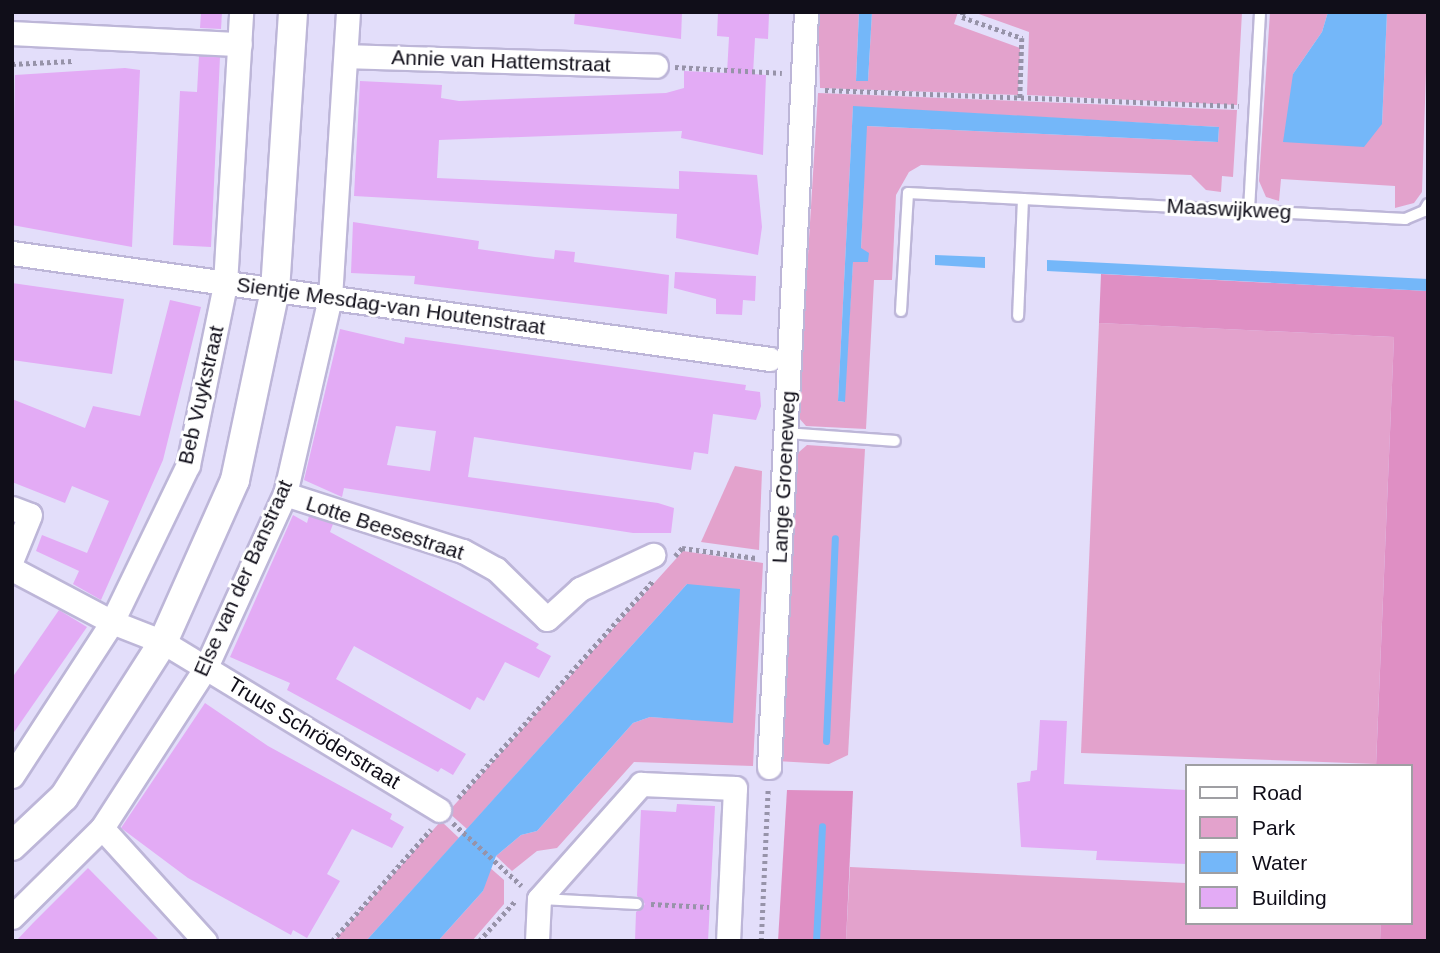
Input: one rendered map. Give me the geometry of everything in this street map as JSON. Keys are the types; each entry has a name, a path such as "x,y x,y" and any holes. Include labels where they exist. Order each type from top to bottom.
{"street":[{"name":"Beb Vuykstraat","path":"12,776 112,622 188,465 225,284 241,12"},
{"path":"12,846 64,797 163,642 235,480 275,290 293,12"},
{"name":"Else van der Banstraat","path":"12,917 102,828 206,667 285,494 330,298 348,12"},
{"name":"Lange Groeneweg","path":"769,767 806,12"},
{"path":"12,33 240,44"},
{"name":"Annie van Hattemstraat","path":"346,56 656,66"},
{"name":"Sientje Mesdag-van Houtenstraat","path":"12,253 769,359"},
{"name":"Lotte Beesestraat","path":"285,494 463,551 496,569 547,619 580,589 659,561"},
{"path":"12,508 30,515 12,559"},
{"name":"Truus Schröderstraat","path":"12,569 112,622 163,642 443,813"},
{"path":"537,941 532,894 641,784 735,788 728,941"},
{"path":"102,828 205,941"}],"lane":[{"path":"1249,210 1260,12"},
{"name":"Maaswijkweg","path":"901,311 908,193 1405,219 1424,211 1428,204"},
{"path":"1018,316 1023,199"},
{"path":"786,433 895,441"},
{"path":"532,894 636,904"}],"path":[{"path":"964,12 962,17 1022,38 1020,98"},
{"path":"656,66 803,82 1020,98 1254,107"},
{"path":"659,561 682,548 779,562"},
{"path":"332,941 443,813 656,578"},
{"path":"761,941 769,767"},
{"path":"443,813 532,894"},
{"path":"636,904 762,910"}],"green space":[{"path":"818,12 859,12 856,80 868,81 872,12 958,12 954,24 1020,48 1018,95 820,88"},
{"path":"1242,12 1237,105 1027,95 1029,32 976,13"},
{"path":"1270,12 1328,12 1322,32 1293,74 1382,124 1387,12 1428,12 1422,192 1414,203 1395,208 1395,186 1281,179 1279,201 1266,197 1259,181"},
{"path":"818,93 1237,110 1233,177 1222,176 1221,192 1206,190 1191,175 921,165 909,172 896,195 892,280 874,280 866,429 806,426 798,417","holes":["853,107 1219,127 1218,142 866,126 861,249 868,262 853,261 844,402 838,401"]},
{"path":"1099,323 1394,337 1376,764 1081,753"},
{"path":"807,445 865,449 848,755 829,764 776,761 790,460"},
{"path":"735,466 762,471 759,550 701,542"},
{"path":"683,551 763,563 753,766 634,762 557,848 537,851 512,871 496,856 521,835 537,831 633,723 650,717 733,722 687,584 467,829 448,812"},
{"path":"441,821 459,838 366,941 334,941"},
{"path":"488,866 504,880 504,904 472,941 438,941 483,891"},
{"path":"850,867 1184,883 1184,925 1381,925 1380,941 846,941"}],"shaded area":[{"path":"1101,274 1428,291 1428,941 1380,941 1381,925 1412,925 1412,764 1376,764 1394,337 1099,323"},
{"path":"787,790 853,791 846,941 778,941"}],"water":[{"path":"859,12 872,12 868,81 856,81"},
{"path":"1328,12 1387,12 1382,124 1364,147 1283,142 1293,74 1322,32"},
{"path":"853,106 1219,127 1218,142 867,126 861,248 869,253 868,262 853,262 845,402 838,401"},
{"path":"935,255 985,257 985,268 935,265"},
{"path":"1047,260 1428,279 1428,291 1047,271"},
{"path":"687,584 740,589 733,723 650,717 633,723 537,831 521,835 496,856 483,891 438,941 366,941"}],"building":[{"path":"201,12 222,12 221,29 200,28"},
{"path":"575,12 682,12 681,39 574,24"},
{"path":"718,12 769,14 768,39 755,38 753,74 766,75 763,155 681,138 682,131 439,140 437,178 679,189 679,171 757,175 762,227 758,255 676,238 677,214 354,196 360,81 442,85 441,98 459,101 666,93 684,88 684,71 727,73 729,37 717,36"},
{"path":"199,56 220,57 211,247 173,245 180,91 197,92"},
{"path":"125,68 140,70 132,247 12,225 15,75"},
{"path":"353,222 479,241 478,249 535,257 554,259 555,250 575,252 574,262 669,275 667,314 414,284 415,276 351,273"},
{"path":"675,272 756,276 755,301 743,300 742,315 716,314 716,299 674,288"},
{"path":"12,283 124,299 112,374 12,360"},
{"path":"170,300 201,307 163,460 101,600 73,584 79,571 36,551 42,535 87,553 109,501 72,486 65,503 12,482 12,399 85,428 93,406 140,416"},
{"path":"340,329 404,344 405,337 746,385 745,390 760,392 761,406 756,420 713,414 708,454 694,452 691,470 474,437 468,477 658,503 674,508 671,533 633,533 344,488 342,497 304,480","holes":["396,426 436,431 430,471 387,465"]},
{"path":"293,515 307,523 309,516 333,524 330,532 539,644 536,648 551,656 539,678 505,662 484,701 477,697 470,710 354,646 336,679 466,754 453,775 441,768 438,772 287,690 290,683 230,657"},
{"path":"59,610 87,627 12,735 12,678"},
{"path":"205,703 268,746 392,814 390,819 404,827 392,848 352,829 327,874 340,881 307,938 293,930 291,935 188,878 121,828"},
{"path":"1040,720 1067,721 1064,784 1184,790 1184,864 1096,860 1097,851 1021,847 1017,783 1030,781 1031,771 1037,770"},
{"path":"677,804 715,806 708,941 635,941 636,912 645,904 637,896 641,810 676,812"},
{"path":"88,868 160,941 16,941 33,923"}],"waterway":[{"path":"826,741 835,538"},
{"path":"816,941 822,826"}]}
